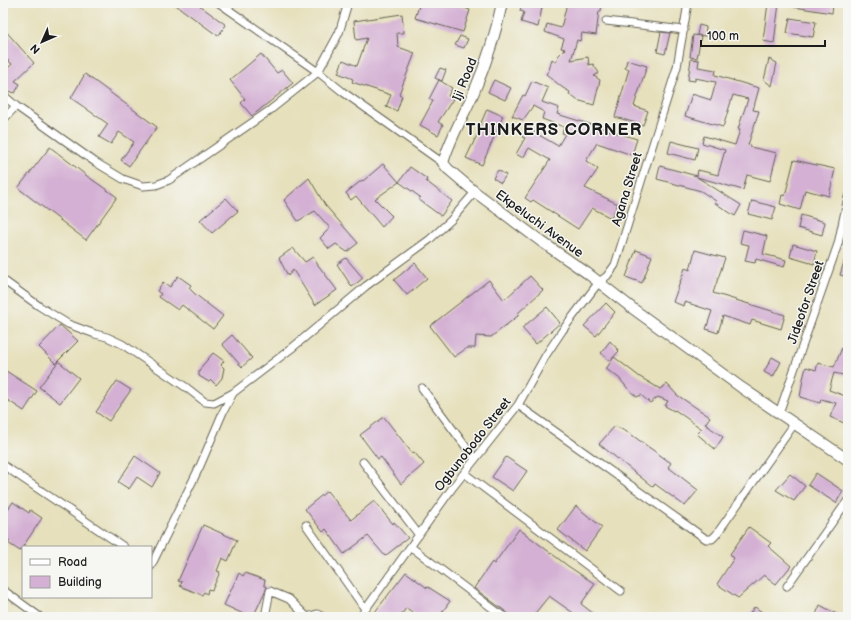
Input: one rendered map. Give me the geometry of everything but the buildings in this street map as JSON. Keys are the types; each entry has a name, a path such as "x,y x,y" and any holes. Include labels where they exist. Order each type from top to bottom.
{"street":[{"name":"Ekpeluchi Avenue","path":"219,3 318,72 343,92 443,163 475,192 698,356 848,460"},
{"path":"3,95 94,162 123,179 144,186 156,186 169,180 269,111 318,72 339,33 348,3"},
{"name":"Iji Road","path":"443,163 475,90 498,22 502,3"},
{"name":"Agana Street","path":"599,282 607,276 615,265 677,67 688,3"},
{"path":"606,21 684,30"},
{"path":"3,120 16,106"},
{"path":"3,280 39,306 68,324 94,334 107,337 122,344 206,402 214,403 233,393 292,348 366,286 429,240 451,220 475,192"},
{"name":"Jideofor Street","path":"779,413 838,244 848,197"},
{"name":"Ogbunobodo Street","path":"360,617 464,473 518,405 546,355 599,282"},
{"path":"422,388 475,459"},
{"path":"152,564 200,466 223,412 233,393"},
{"path":"518,405 706,539 712,539 716,535 795,423"},
{"path":"363,462 419,535"},
{"path":"3,465 123,546"},
{"path":"464,473 621,591"},
{"path":"787,586 848,500"},
{"path":"306,525 365,610"},
{"path":"411,547 504,617"},
{"path":"3,590 40,617"},
{"path":"265,617 270,591 289,599 307,617 317,614 323,617"}],"district":[{"name":"THINKERS CORNER","path":"554,129"}]}
